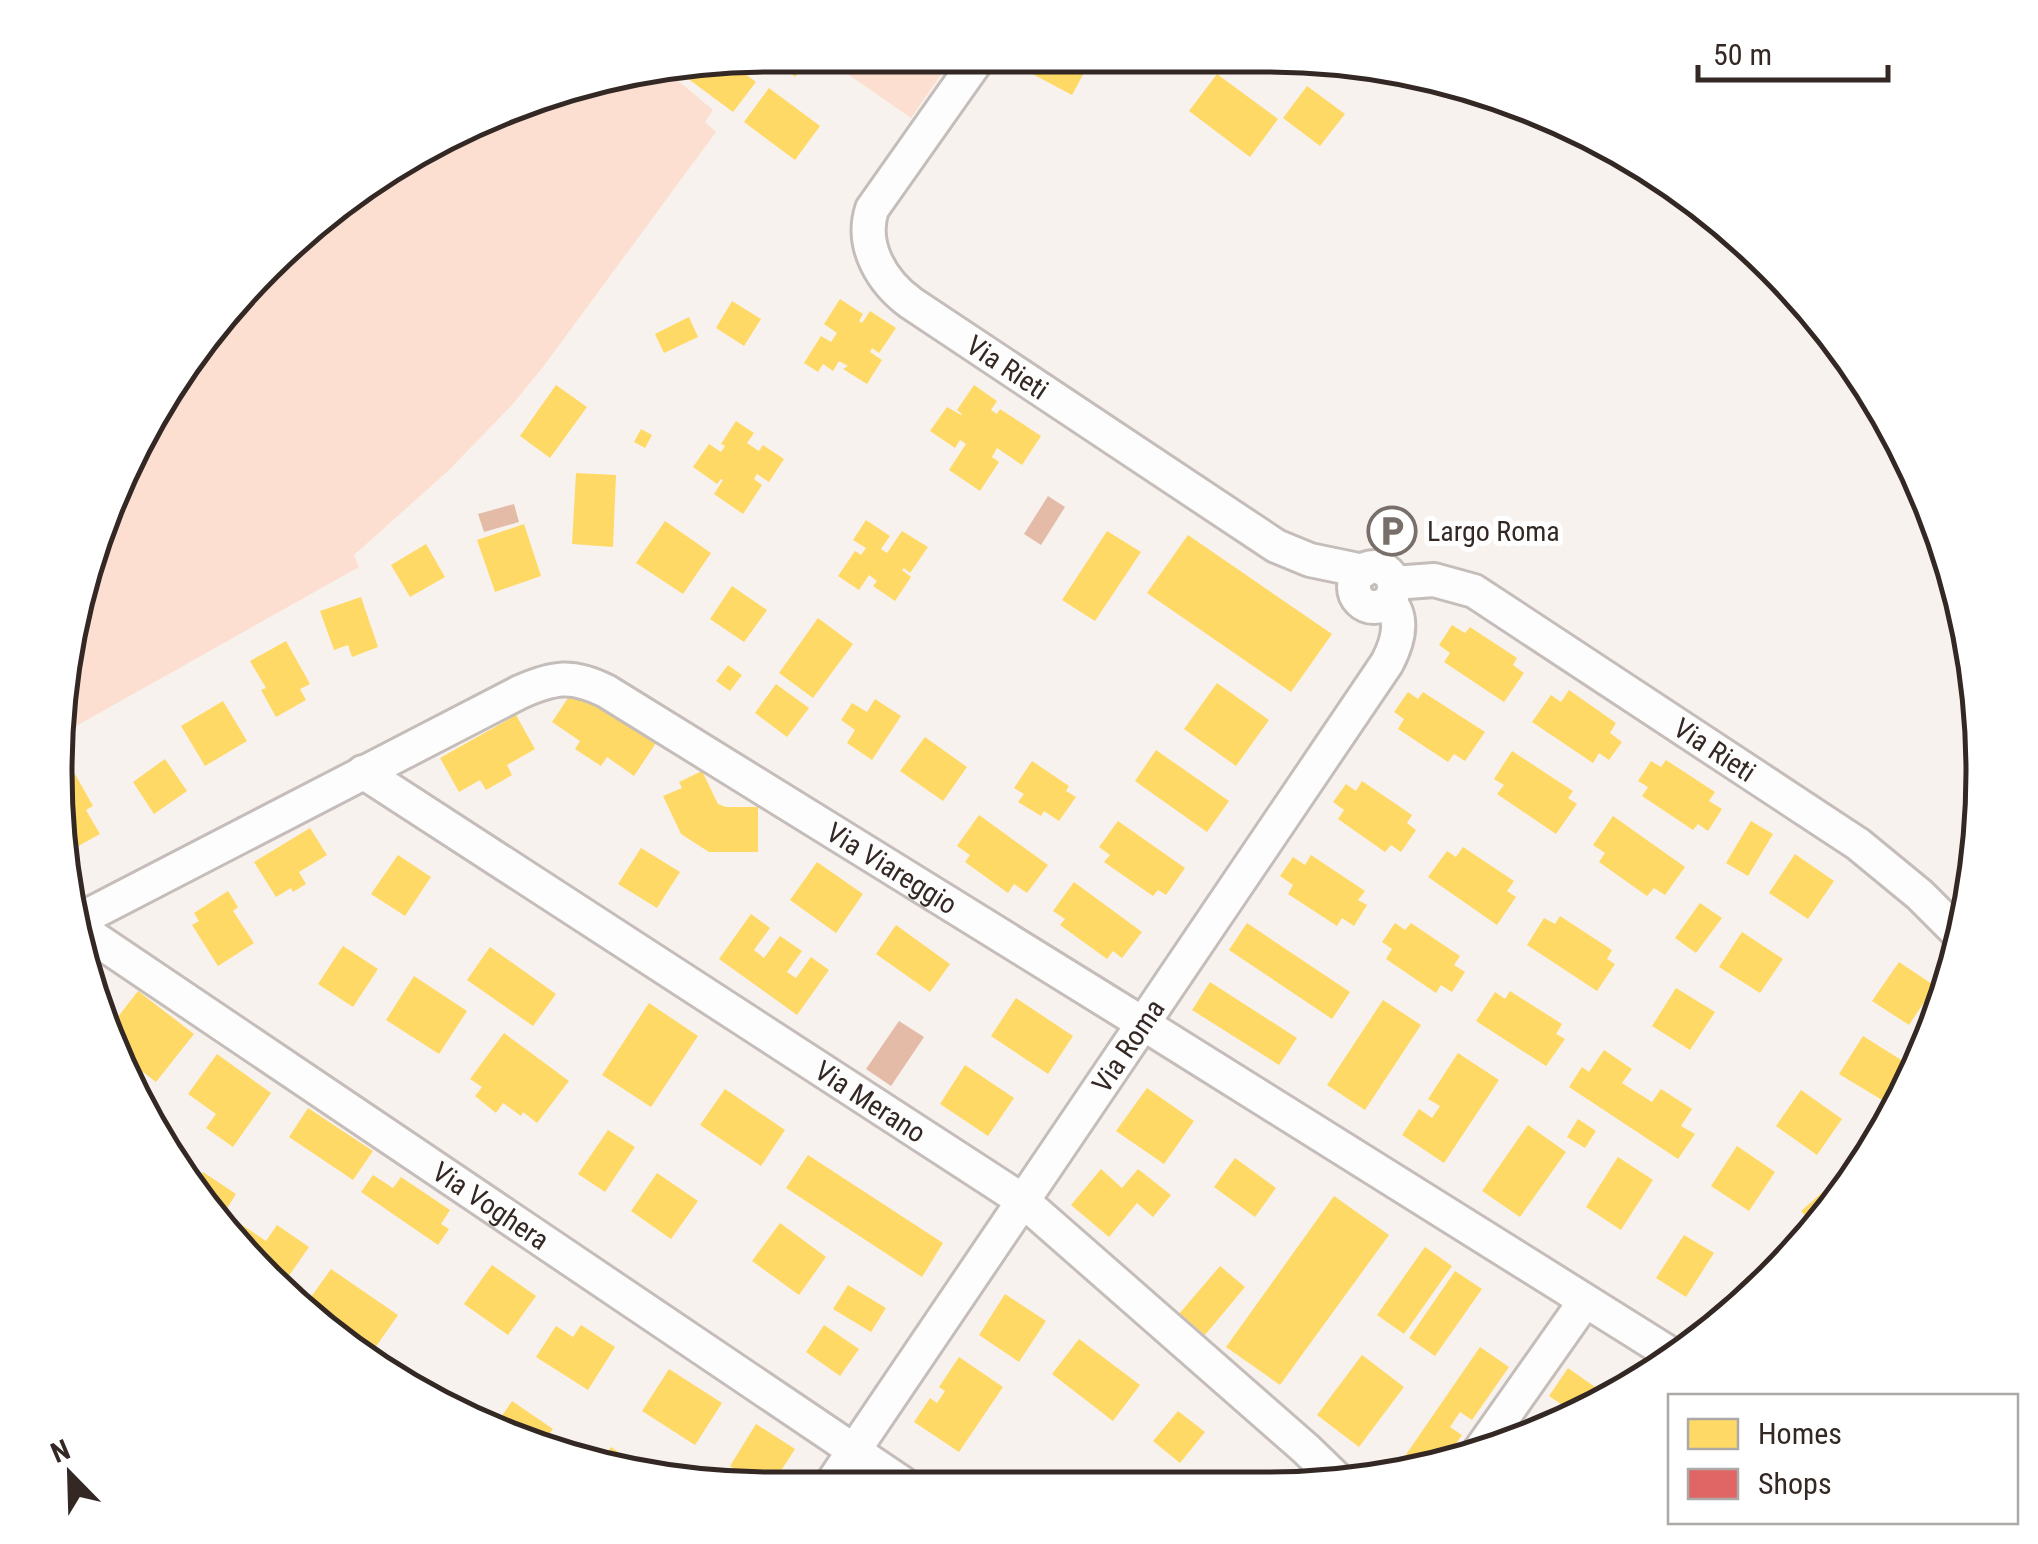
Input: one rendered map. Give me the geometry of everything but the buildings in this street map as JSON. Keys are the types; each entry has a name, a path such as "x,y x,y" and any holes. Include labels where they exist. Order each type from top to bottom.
{"street":[{"name":"Via Rieti","path":"969,72 872,209 868,228 870,249 887,280 910,303 1276,546 1310,560 1362,571 1354,589 1360,601 1371,608 1378,608 1392,592 1434,580 1474,591 1858,844 1949,923"},
{"name":"Via Roma","path":"839,1472 1387,664 1398,628 1392,592"},
{"name":"Via Viareggio","path":"88,918 534,686 559,679 582,680 606,691 1662,1349"},
{"name":"Via Merano","path":"364,772 1022,1200 1326,1469"},
{"name":"Via Voghera","path":"92,934 886,1472"},
{"path":"1492,1434 1586,1301"}],"shaded area":[{"path":"845,72 943,72 911,118"},
{"path":"676,79 713,110 705,122 716,132 512,405 448,471 354,555 359,567 74,727 78,681 96,591 126,504 190,383 277,277 383,190 463,145 504,126 591,96"},
{"path":"1048,496 1065,507 1041,545 1024,534"},
{"path":"514,504 519,522 484,532 478,514"},
{"path":"899,1021 924,1037 891,1086 866,1069"}],"place":[{"name":"Largo Roma","path":"1392,531"}]}
